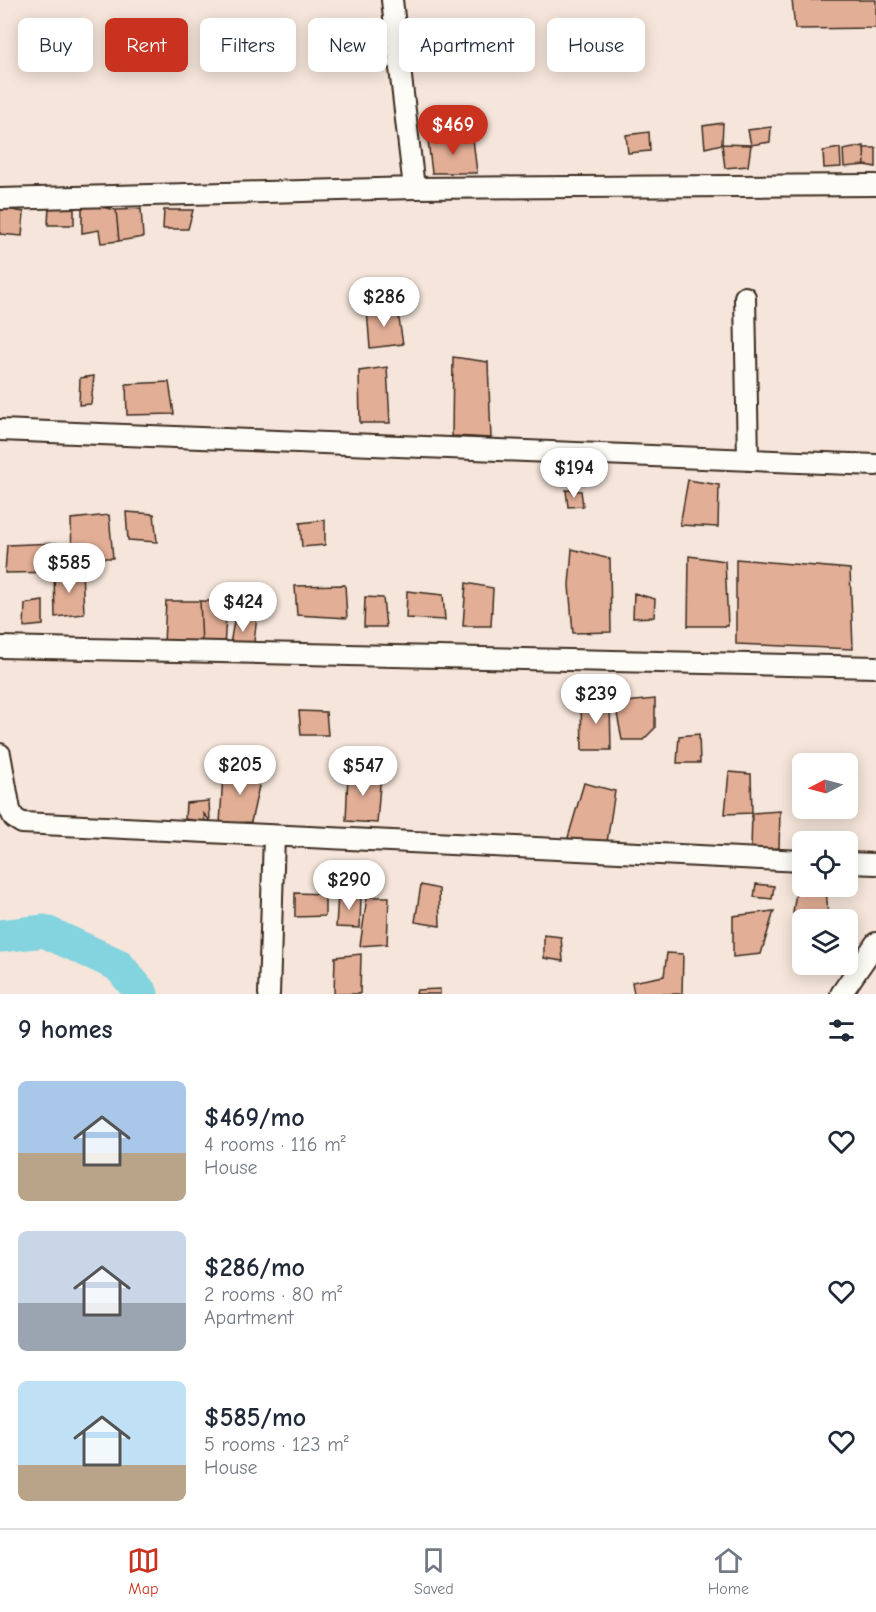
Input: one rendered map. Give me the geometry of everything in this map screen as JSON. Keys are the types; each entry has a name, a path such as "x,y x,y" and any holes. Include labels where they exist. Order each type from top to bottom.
{"street":[{"path":"392,0 414,188"},
{"path":"0,199 414,188 876,185"},
{"path":"746,297 748,460"},
{"path":"0,430 876,465"},
{"path":"0,646 876,667"},
{"path":"0,754 10,810 14,818 22,823 792,861"},
{"path":"269,994 274,836"},
{"path":"858,863 876,864"},
{"path":"841,994 876,943"}],"building":[{"path":"792,0 876,0 876,28 795,29"},
{"path":"723,123 722,144 705,148 703,126"},
{"path":"771,127 770,142 751,145 748,130"},
{"path":"649,132 650,151 628,153 626,135"},
{"path":"473,139 477,173 432,173 428,140"},
{"path":"722,144 751,145 748,166 725,168"},
{"path":"864,146 865,165 844,167 843,150"},
{"path":"840,148 841,167 824,168 823,151"},
{"path":"864,148 876,148 876,167 865,165"},
{"path":"82,203 116,210 119,241 101,243 99,230 82,233"},
{"path":"49,206 74,207 74,225 48,225"},
{"path":"0,208 24,212 22,236 0,234"},
{"path":"141,209 143,237 119,241 116,210"},
{"path":"164,210 193,210 188,229 163,229"},
{"path":"397,307 403,344 370,348 367,310"},
{"path":"453,357 488,362 491,438 452,436"},
{"path":"387,367 390,423 360,423 359,371"},
{"path":"94,376 91,404 79,405 80,378"},
{"path":"169,382 174,414 127,415 126,384"},
{"path":"688,480 719,485 718,527 680,525"},
{"path":"566,490 581,491 583,506 568,507"},
{"path":"126,512 154,514 157,542 128,540"},
{"path":"109,515 113,558 72,558 71,519"},
{"path":"325,520 325,545 302,547 300,523"},
{"path":"57,543 63,572 5,573 7,545"},
{"path":"572,549 610,559 611,632 573,633 569,585"},
{"path":"689,556 725,561 728,626 688,626"},
{"path":"736,559 850,569 853,649 736,644"},
{"path":"82,570 84,614 55,617 54,573"},
{"path":"466,583 493,588 491,626 463,626"},
{"path":"345,585 347,618 297,615 295,586"},
{"path":"407,591 443,595 445,620 406,618"},
{"path":"634,593 655,599 654,617 633,618"},
{"path":"365,597 383,598 386,627 364,627"},
{"path":"43,601 43,625 24,627 25,604"},
{"path":"166,601 200,601 202,645 164,644"},
{"path":"200,601 227,601 224,647 202,645"},
{"path":"235,615 257,617 253,650 229,650"},
{"path":"655,699 655,728 643,740 622,740 615,703"},
{"path":"581,701 610,701 611,750 582,750"},
{"path":"299,711 326,712 328,735 301,735"},
{"path":"699,734 700,763 677,763 679,736"},
{"path":"263,768 251,822 220,824 223,775"},
{"path":"381,772 377,823 346,821 348,773"},
{"path":"729,772 751,774 752,813 725,814"},
{"path":"584,783 615,791 607,842 567,841"},
{"path":"209,801 210,821 204,814 205,822 185,819 186,803"},
{"path":"780,811 779,848 751,850 752,813"},
{"path":"756,884 774,886 772,899 754,897"},
{"path":"421,885 439,889 440,926 415,922"},
{"path":"295,893 325,894 325,916 295,917"},
{"path":"338,893 361,894 360,928 336,927"},
{"path":"367,897 389,897 387,944 360,946"},
{"path":"795,897 827,897 828,909 794,909"},
{"path":"774,911 761,954 733,957 733,916"},
{"path":"544,935 561,937 563,961 544,958"},
{"path":"667,953 683,954 682,994 634,994 632,982 664,976"},
{"path":"361,954 360,994 334,994 335,957"},
{"path":"440,989 440,994 416,994 417,990"}],"waterway":[{"path":"0,936 44,931 118,965 142,994"}]}
